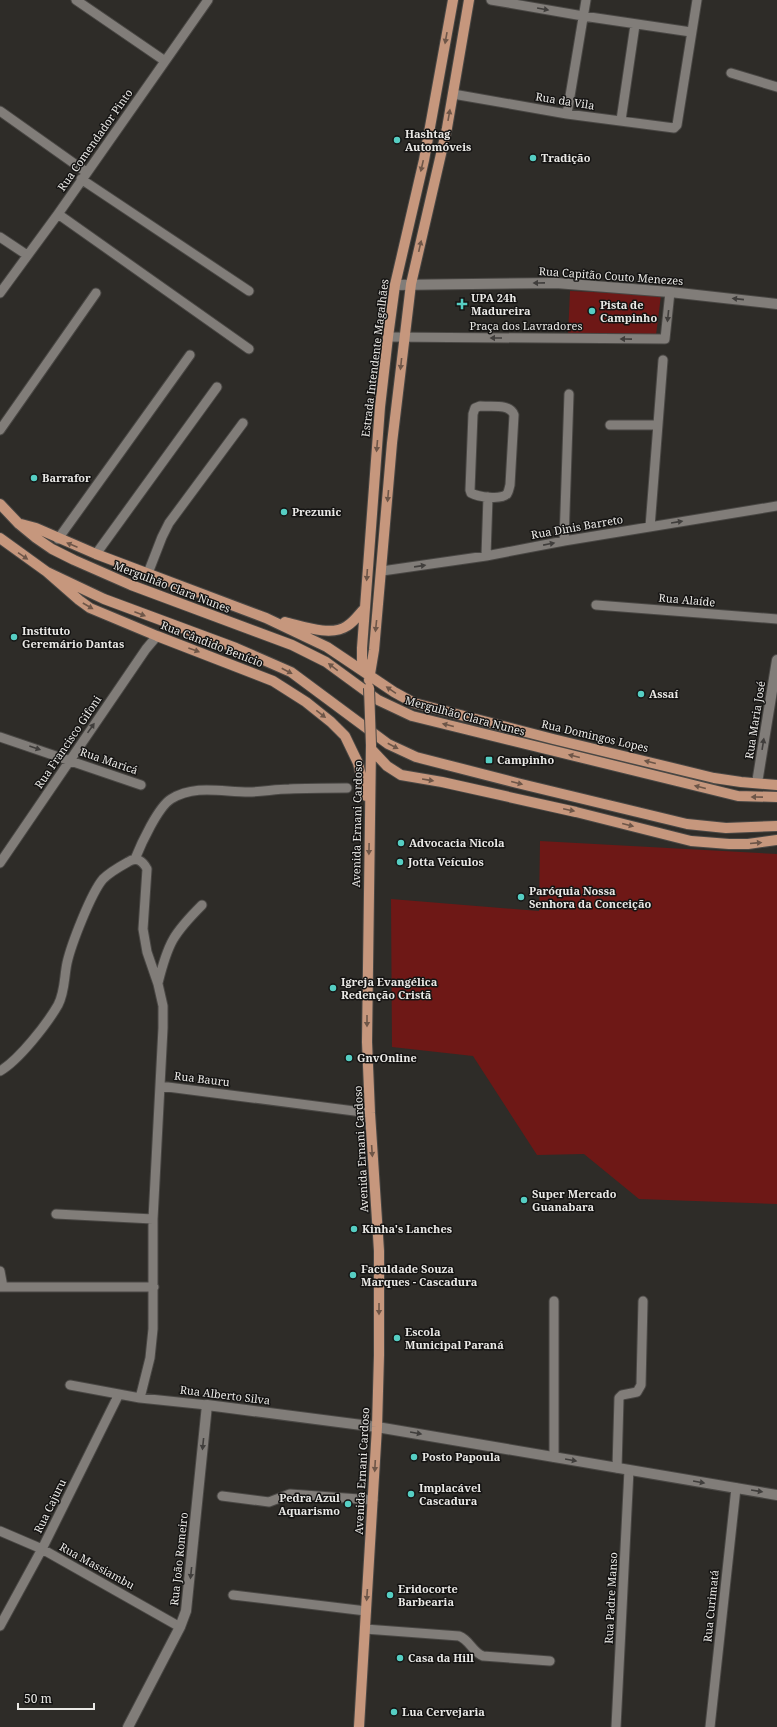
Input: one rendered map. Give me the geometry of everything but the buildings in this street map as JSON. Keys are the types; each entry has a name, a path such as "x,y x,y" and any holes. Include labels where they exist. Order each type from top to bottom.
{"main road":[{"name":"Estrada Intendente Magalhães","path":"369,675 362,660 380,407 388,337 395,286 424,160 453,0"},
{"name":"Estrada Intendente Magalhães","path":"369,688 369,675 374,650 382,571 392,443 411,284 447,128 469,0"},
{"path":"0,504 19,524 36,528 58,539 96,554 266,618 327,647 369,675"},
{"name":"Mergulhão Clara Nunes","path":"19,524 52,549 98,571 292,645 319,658 378,700 412,716 738,796 777,797"},
{"name":"Rua Cândido Benício","path":"0,538 47,572 90,608 273,681 306,702 331,722 345,736 353,752 361,775 369,810"},
{"path":"47,572 104,599 236,648 291,672 388,744 416,757 509,782 687,824 726,828 777,826"},
{"path":"266,618 331,631 346,627 355,620 365,608"},
{"name":"Rua Domingos Lopes","path":"369,675 402,697 427,707 714,778 777,785"},
{"name":"Avenida Ernani Cardoso","path":"359,1727 377,1427 379,1251 367,1042 371,747 369,688"},
{"path":"371,747 387,766 401,775 442,782 584,813 691,841 742,844 777,840"}],"street":[{"path":"76,0 165,61"},
{"name":"Rua Comendador Pinto","path":"0,293 58,214 208,0"},
{"path":"491,0 635,25 691,32 697,0"},
{"path":"567,114 586,0"},
{"path":"621,120 635,25"},
{"name":"Rua da Vila","path":"453,94 567,114 674,128 677,125 691,32"},
{"path":"731,73 777,87"},
{"path":"0,111 84,176 249,291"},
{"path":"58,214 249,348"},
{"path":"0,237 27,256"},
{"name":"Rua Capitão Couto Menezes","path":"395,286 411,284 556,283 670,292 777,304"},
{"name":"Praça dos Lavradores","path":"388,337 665,339 670,292"},
{"path":"0,430 96,293"},
{"path":"58,539 190,355"},
{"path":"650,527 663,360"},
{"path":"96,554 217,387"},
{"path":"564,541 569,394"},
{"path":"480,406 508,407 512,410 514,415 509,489 503,496 488,497 475,495 471,493 470,490 474,410 480,406"},
{"path":"148,574 169,523 243,423"},
{"path":"610,425 658,425"},
{"path":"486,556 488,497"},
{"name":"Rua Dinis Barreto","path":"382,571 486,556 564,541 777,506"},
{"name":"Rua Alaíde","path":"596,605 777,619"},
{"name":"Rua Francisco Gifoni","path":"0,863 69,760 146,649 157,636"},
{"name":"Rua Maria José","path":"757,783 777,660"},
{"name":"Rua Maricá","path":"0,737 141,785"},
{"path":"135,859 143,837 157,816 169,800 182,793 201,789 250,792 290,789 347,788"},
{"path":"0,1071 12,1063 43,1026 58,1003 63,991 70,950 97,887 108,875 132,859 135,859 143,863 147,869 143,929 147,952 158,984 163,1006 160,1086"},
{"path":"158,984 169,945 176,932 202,905"},
{"name":"Rua Bauru","path":"140,1398 152,1344 154,1287 153,1219 160,1086 370,1113"},
{"path":"56,1214 153,1219"},
{"path":"0,1271 1,1287 154,1287"},
{"path":"554,1301 554,1457"},
{"path":"616,1468 619,1398 622,1395 637,1392 641,1386 643,1301"},
{"name":"Rua Alberto Silva","path":"70,1385 140,1398 377,1427"},
{"name":"Rua Cajuru","path":"0,1626 42,1549 119,1394"},
{"name":"Rua João Romeiro","path":"128,1727 180,1627 186,1611 189,1597 207,1405"},
{"path":"377,1427 777,1495"},
{"name":"Rua Padre Manso","path":"616,1727 629,1470"},
{"name":"Rua Curimatá","path":"710,1727 736,1488"},
{"path":"222,1496 269,1502 290,1494 373,1500"},
{"name":"Rua Massiambu","path":"0,1531 42,1549 180,1627"},
{"path":"233,1595 366,1611"},
{"path":"365,1629 459,1636 468,1641 476,1652 483,1656 550,1661"}],"shaded area":[{"path":"570,291 661,295 656,335 568,335"},
{"path":"540,841 777,854 777,1204 639,1199 584,1154 537,1155 473,1056 392,1047 391,899 539,911"}],"place":[{"name":"Hashtag Automóveis","path":"397,140"},
{"name":"Tradição","path":"533,158"},
{"name":"UPA 24h Madureira","path":"462,304"},
{"name":"Pista de Campinho","path":"592,311"},
{"name":"Barrafor","path":"34,478"},
{"name":"Prezunic","path":"284,512"},
{"name":"Instituto Geremário Dantas","path":"14,637"},
{"name":"Assaí","path":"641,694"},
{"name":"Campinho","path":"489,760"},
{"name":"Advocacia Nicola","path":"401,843"},
{"name":"Jotta Veículos","path":"400,862"},
{"name":"Paróquia Nossa Senhora da Conceição","path":"521,897"},
{"name":"Igreja Evangélica Redenção Cristã","path":"333,988"},
{"name":"GnvOnline","path":"349,1058"},
{"name":"Super Mercado Guanabara","path":"524,1200"},
{"name":"Kinha's Lanches","path":"354,1229"},
{"name":"Faculdade Souza Marques - Cascadura","path":"353,1275"},
{"name":"Escola Municipal Paraná","path":"397,1338"},
{"name":"Posto Papoula","path":"414,1457"},
{"name":"Implacável Cascadura","path":"411,1494"},
{"name":"Pedra Azul Aquarismo","path":"348,1504"},
{"name":"Eridocorte Barbearia","path":"390,1595"},
{"name":"Casa da Hill","path":"400,1658"},
{"name":"Lua Cervejaria","path":"394,1712"}]}
